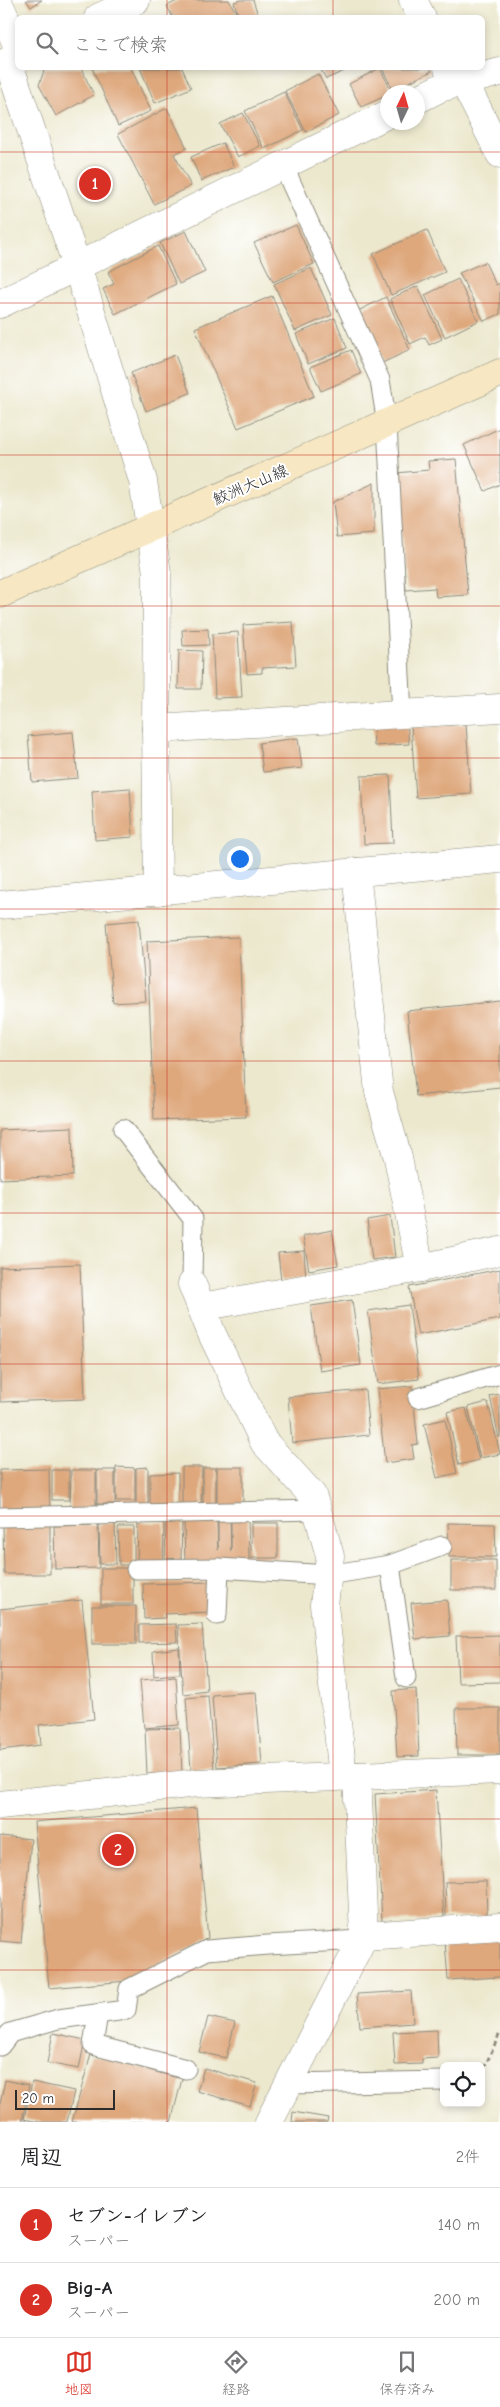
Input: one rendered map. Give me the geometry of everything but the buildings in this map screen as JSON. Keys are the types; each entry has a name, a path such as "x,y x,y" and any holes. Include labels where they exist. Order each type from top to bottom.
{"main road":[{"name":"鮫洲大山線","path":"0,594 500,373"}],"street":[{"path":"104,15 136,0"},
{"path":"413,0 420,15"},
{"path":"0,6 15,70"},
{"path":"15,70 143,481 157,573 158,890"},
{"path":"425,96 440,88 456,75 500,72"},
{"path":"456,75 500,154"},
{"path":"0,304 380,118"},
{"path":"156,729 500,708"},
{"path":"0,905 500,859"},
{"path":"356,872 379,1092 398,1158 420,1268"},
{"path":"269,2122 362,1938 350,1776 324,1605 330,1556 318,1510 312,1495 264,1442 197,1295 420,1268 500,1251"},
{"path":"0,1805 198,1783 500,1770"},
{"path":"362,1938 500,1927"}],"lane":[{"path":"283,166 380,380 387,424 402,714"},
{"path":"123,1129 193,1219 197,1295"},
{"path":"418,1398 500,1374"},
{"path":"0,1517 318,1510"},
{"path":"136,1569 219,1568 328,1575 390,1565 442,1546"},
{"path":"390,1565 406,1678"},
{"path":"217,1615 219,1568"},
{"path":"0,2046 10,2033 58,2019 126,2010 129,1989 207,1950 362,1938"},
{"path":"98,2014 94,2045 186,2069"},
{"path":"288,2084 440,2081"}],"path":[{"path":"485,2066 500,2033"}],"place":[{"name":"セブン-イレブン","path":"95,184"},
{"name":"Big-A","path":"118,1850"}]}
